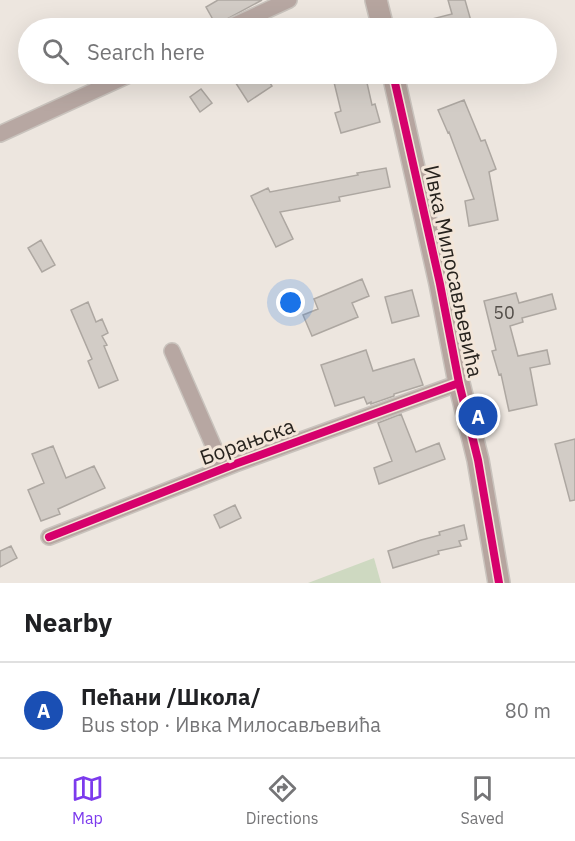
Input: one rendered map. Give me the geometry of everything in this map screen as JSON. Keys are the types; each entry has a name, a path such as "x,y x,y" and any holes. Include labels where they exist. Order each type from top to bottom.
{"street":[{"path":"250,18 289,0"},
{"path":"376,0 380,18"},
{"path":"0,134 109,84"},
{"name":"Ивка Милосављевића","path":"395,84 440,284 459,383 478,460 499,583"},
{"path":"172,351 223,468"},
{"name":"Борањска","path":"49,537 223,468 459,383"}],"green space":[{"path":"374,558 381,583 308,583"}],"building":[{"path":"218,0 262,0 229,18 212,18 206,7"},
{"path":"448,0 465,0 470,18 436,18 452,14"},
{"path":"236,84 271,84 272,86 248,102"},
{"path":"334,84 367,84 372,105 375,104 380,122 341,133 335,113 341,111"},
{"path":"201,89 212,103 200,112 190,97"},
{"path":"464,100 481,141 485,140 496,169 489,172 498,220 469,226 465,201 474,199 449,132 438,110"},
{"path":"386,168 390,187 339,197 340,201 280,212 293,239 276,247 251,196 268,188 270,192"},
{"path":"41,240 55,265 42,272 28,248"},
{"path":"362,279 369,296 352,303 358,317 312,336 303,315 318,309 314,299"},
{"path":"412,290 419,316 392,323 385,297"},
{"path":"516,293 519,303 552,294 556,309 522,318 523,322 510,326 518,356 547,350 550,364 530,368 537,405 509,411 501,374 499,375 492,351 496,350 484,301"},
{"path":"88,302 96,322 102,319 108,333 102,336 107,345 104,346 118,380 99,388 88,361 92,359 71,310"},
{"path":"366,350 373,371 414,359 423,385 371,404 371,402 367,404 364,397 335,406 321,365"},
{"path":"401,414 416,452 439,443 445,459 379,484 374,468 392,461 378,423"},
{"path":"575,439 575,500 570,501 555,444"},
{"path":"53,446 66,478 94,466 105,488 58,509 60,514 41,521 28,490 44,483 32,454"},
{"path":"235,505 241,518 220,528 214,515"},
{"path":"464,525 467,539 459,541 461,546 438,551 439,554 393,568 388,551"},
{"path":"11,546 17,558 0,567 0,551"}],"cycle path":[{"path":"395,84 440,284 459,383 478,460 499,583"},
{"path":"49,537 235,464 459,383"}],"place":[{"name":"Пећани /Школа/","path":"478,416"}]}
